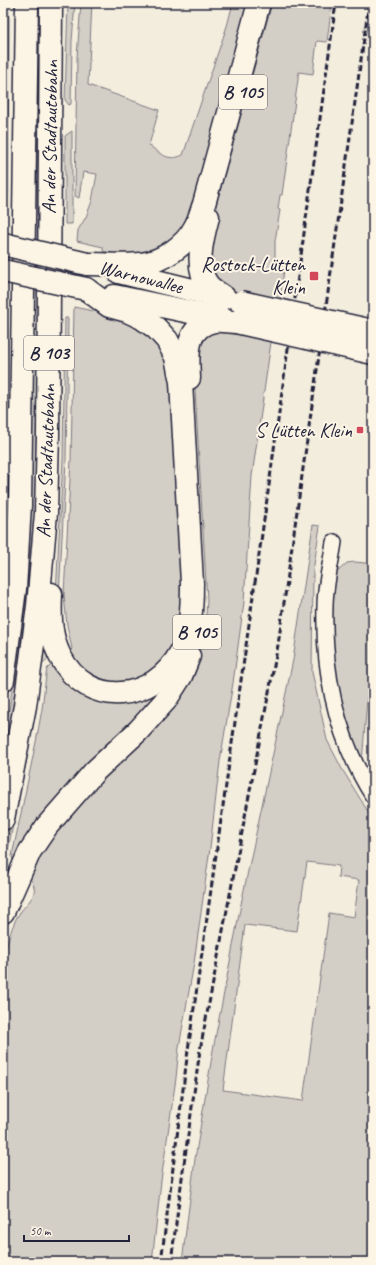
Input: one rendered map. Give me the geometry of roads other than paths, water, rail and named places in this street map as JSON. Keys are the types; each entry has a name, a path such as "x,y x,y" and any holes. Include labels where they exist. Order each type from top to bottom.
{"highway":[{"path":"12,3 14,80 25,99"},
{"name":"An der Stadtautobahn","path":"3,680 15,589 20,505 27,3"},
{"path":"88,264 142,264 159,259 173,252 184,242 195,228 204,204 259,3"},
{"name":"B 105","path":"3,912 30,851 47,826 95,771 138,731 165,701 181,676 198,630 201,575 188,356 189,342 198,329 208,323 216,321 234,307 208,286 203,277 201,255 202,239 267,3"},
{"name":"An der Stadtautobahn","path":"3,819 25,706 38,606 46,512 52,7"},
{"name":"Warnowallee","path":"3,244 88,264 234,307 373,353"},
{"name":"Warnowallee","path":"3,271 86,289 234,307 373,331"},
{"path":"46,512 55,539 50,619 53,638 60,655 68,668 79,679 92,687 113,693 126,693 138,690 161,677 172,666 181,651 188,631 192,606 181,382 176,357 167,340 156,328 142,318 127,311 109,306 86,289"},
{"name":"B 103","path":"3,465 9,430 22,390"}],"street":[{"path":"334,542 325,605 325,649 328,673 332,698 351,757 373,796"}],"railway":[{"path":"161,1262 188,1050 336,3"},
{"path":"171,1262 200,1050 278,645 369,3"}],"place":[{"name":"Rostock-Lütten Klein","path":"314,276"},
{"name":"S Lütten Klein","path":"360,430"}]}
